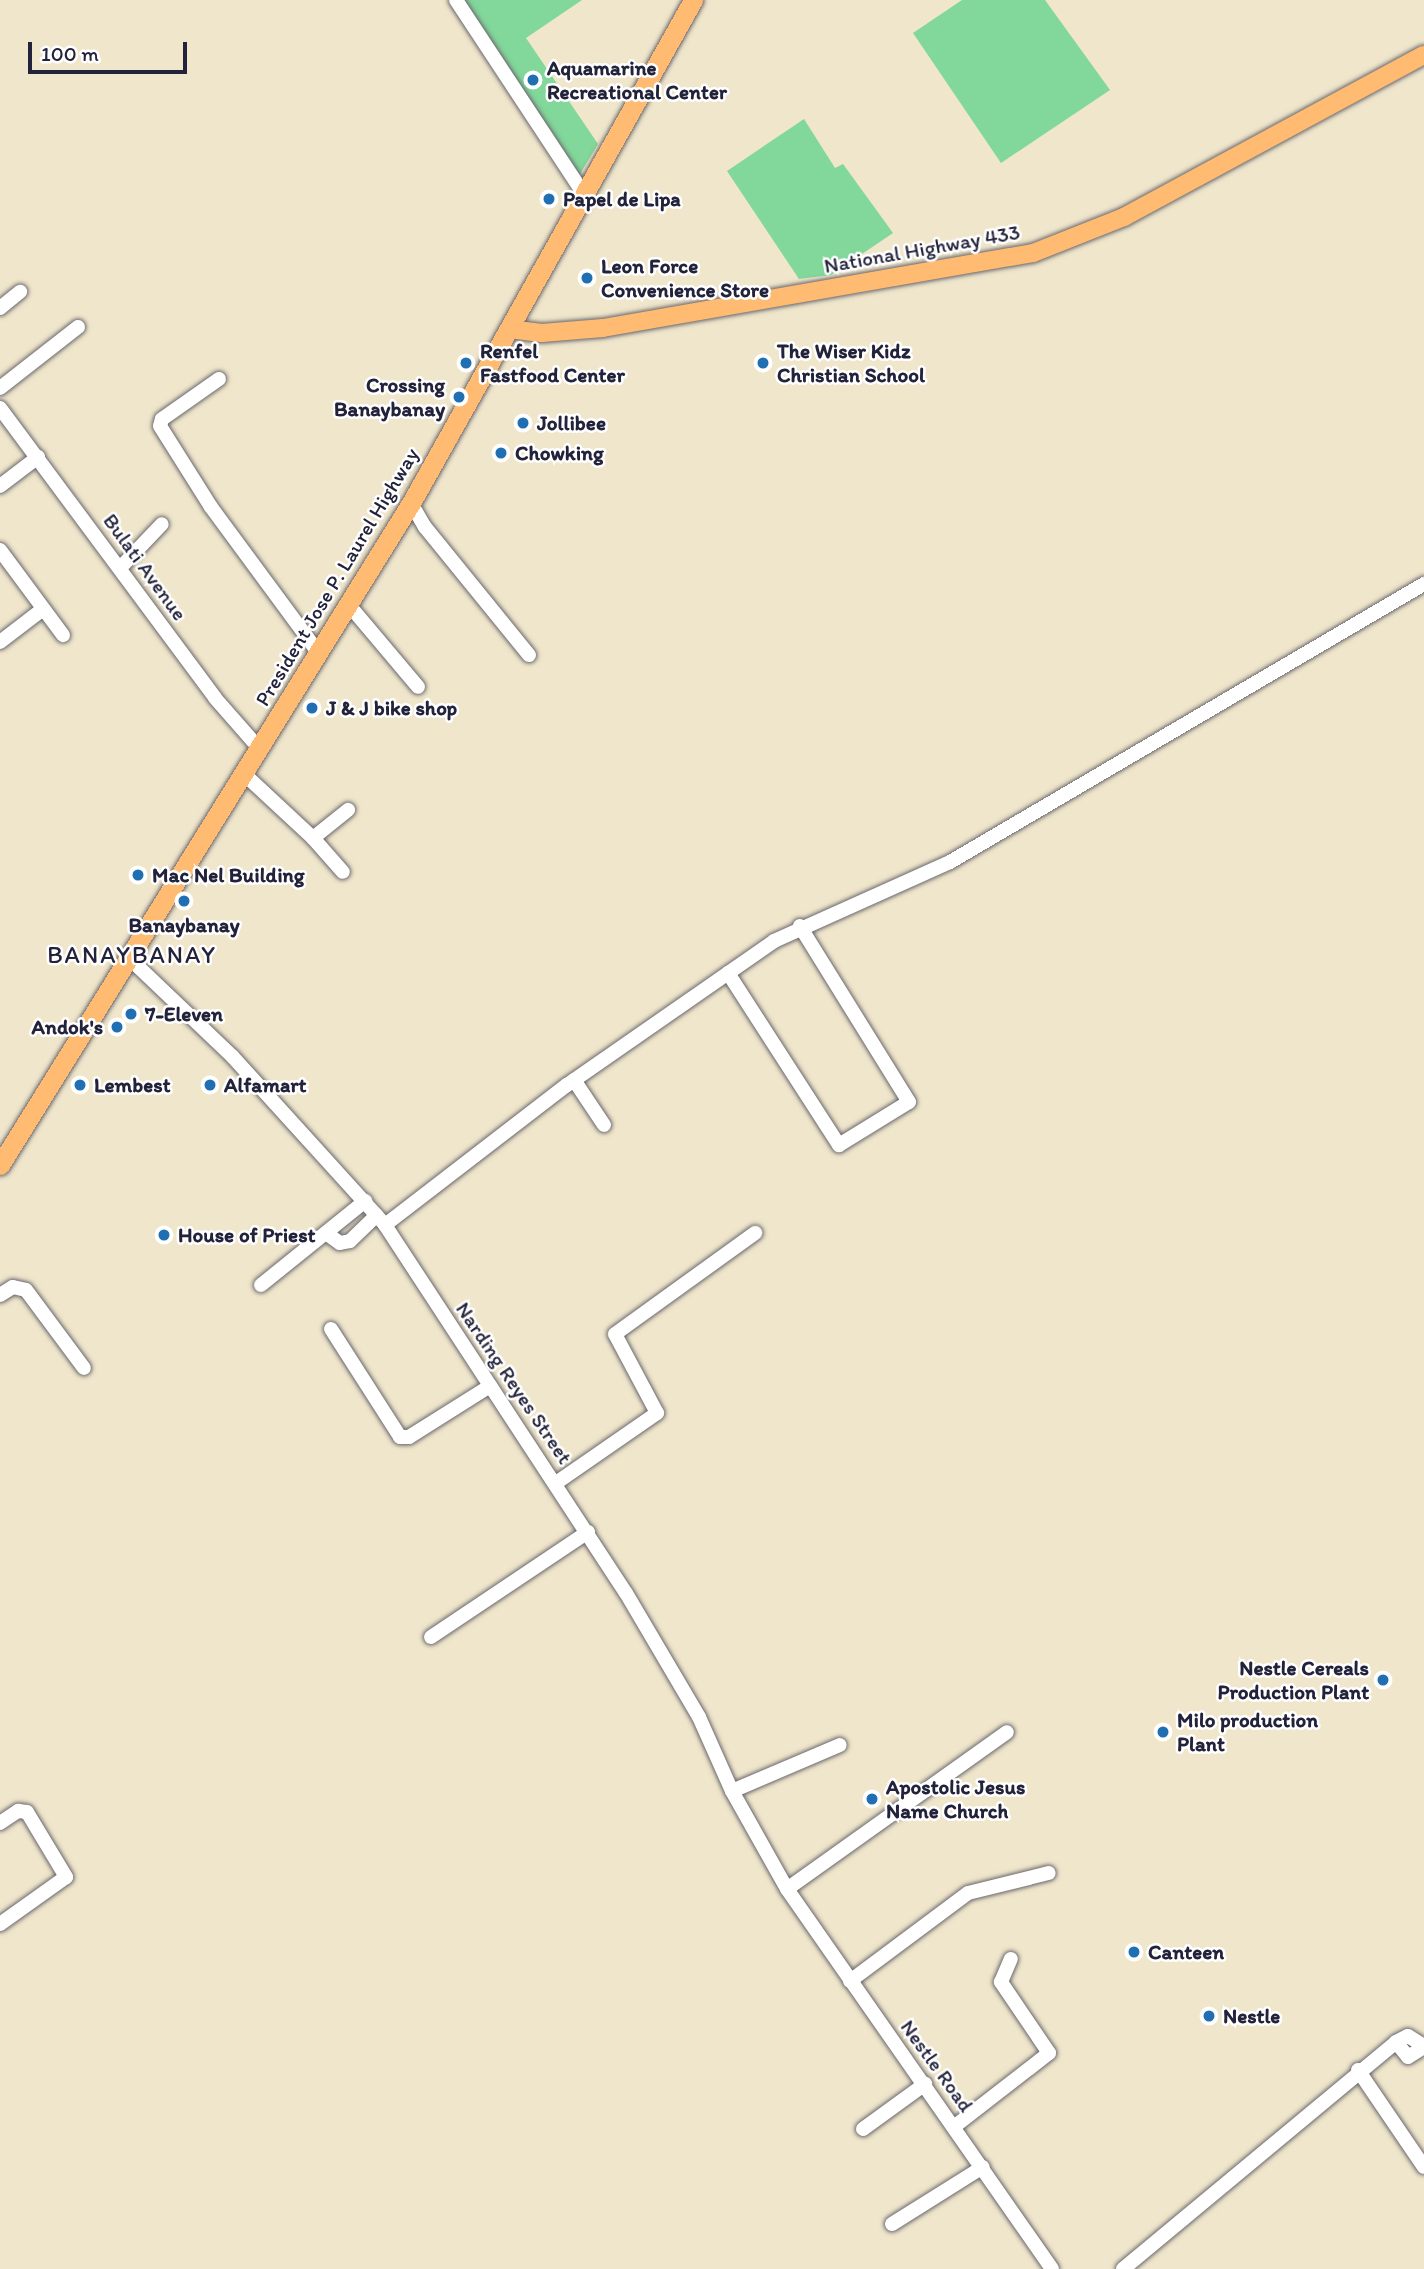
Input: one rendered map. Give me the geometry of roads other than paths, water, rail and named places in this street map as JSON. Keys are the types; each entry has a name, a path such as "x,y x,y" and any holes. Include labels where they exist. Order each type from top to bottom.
{"highway":[{"name":"President Jose P. Laurel Highway","path":"0,1165 411,503 693,0"}],"main road":[{"name":"National Highway 433","path":"509,330 542,333 603,328 1033,253 1124,217 1424,55"}],"street":[{"path":"456,0 584,194"},
{"path":"0,308 20,292"},
{"path":"0,388 78,327"},
{"path":"219,379 162,419 160,426 211,507 318,652"},
{"name":"Bulati Avenue","path":"0,408 121,567 215,698 259,748"},
{"path":"0,486 38,457"},
{"path":"411,503 425,527 529,655"},
{"path":"121,567 162,524"},
{"path":"0,550 63,635"},
{"path":"326,1233 340,1243 350,1241 574,1080 800,926 950,862 1424,584"},
{"path":"349,605 418,687"},
{"path":"0,642 43,609"},
{"path":"243,773 313,838 343,872"},
{"path":"313,838 348,810"},
{"path":"728,973 839,1145 909,1102 800,926"},
{"name":"Narding Reyes Street","path":"129,958 232,1056 381,1220 588,1532 699,1717 732,1791 787,1889"},
{"path":"574,1080 604,1125"},
{"path":"261,1285 365,1201"},
{"path":"556,1483 657,1413 615,1334 755,1233"},
{"path":"0,1296 13,1287 26,1290 83,1368"},
{"path":"331,1329 400,1437 409,1437 490,1386"},
{"path":"432,1637 588,1532"},
{"path":"787,1889 1007,1732"},
{"path":"732,1791 840,1745"},
{"path":"0,1823 18,1811 27,1812 66,1877 0,1924"},
{"path":"850,1982 968,1893 1049,1873"},
{"name":"Nestle Road","path":"787,1889 850,1982 955,2126 1052,2269"},
{"path":"955,2126 1049,2053 1001,1982 1011,1959"},
{"path":"1123,2269 1358,2070 1408,2036 1424,2047"},
{"path":"1358,2070 1424,2168"},
{"path":"863,2129 925,2084"},
{"path":"892,2224 983,2167"}],"place":[{"name":"Aquamarine Recreational Center","path":"533,80"},
{"name":"Papel de Lipa","path":"549,199"},
{"name":"Leon Force Convenience Store","path":"587,278"},
{"name":"Renfel Fastfood Center","path":"466,363"},
{"name":"The Wiser Kidz Christian School","path":"763,363"},
{"name":"Crossing Banaybanay","path":"459,397"},
{"name":"Jollibee","path":"523,423"},
{"name":"Chowking","path":"501,453"},
{"name":"J & J bike shop","path":"312,708"},
{"name":"Mac Nel Building","path":"138,875"},
{"name":"Banaybanay","path":"184,901"},
{"name":"7-Eleven","path":"131,1014"},
{"name":"Andok's","path":"117,1027"},
{"name":"Lembest","path":"80,1085"},
{"name":"Alfamart","path":"210,1085"},
{"name":"House of Priest","path":"164,1235"},
{"name":"Nestle Cereals Production Plant","path":"1383,1680"},
{"name":"Milo production Plant","path":"1163,1732"},
{"name":"Apostolic Jesus Name Church","path":"872,1799"},
{"name":"Canteen","path":"1134,1952"},
{"name":"Nestle","path":"1209,2016"}],"district":[{"name":"BANAYBANAY","path":"132,955"}]}
